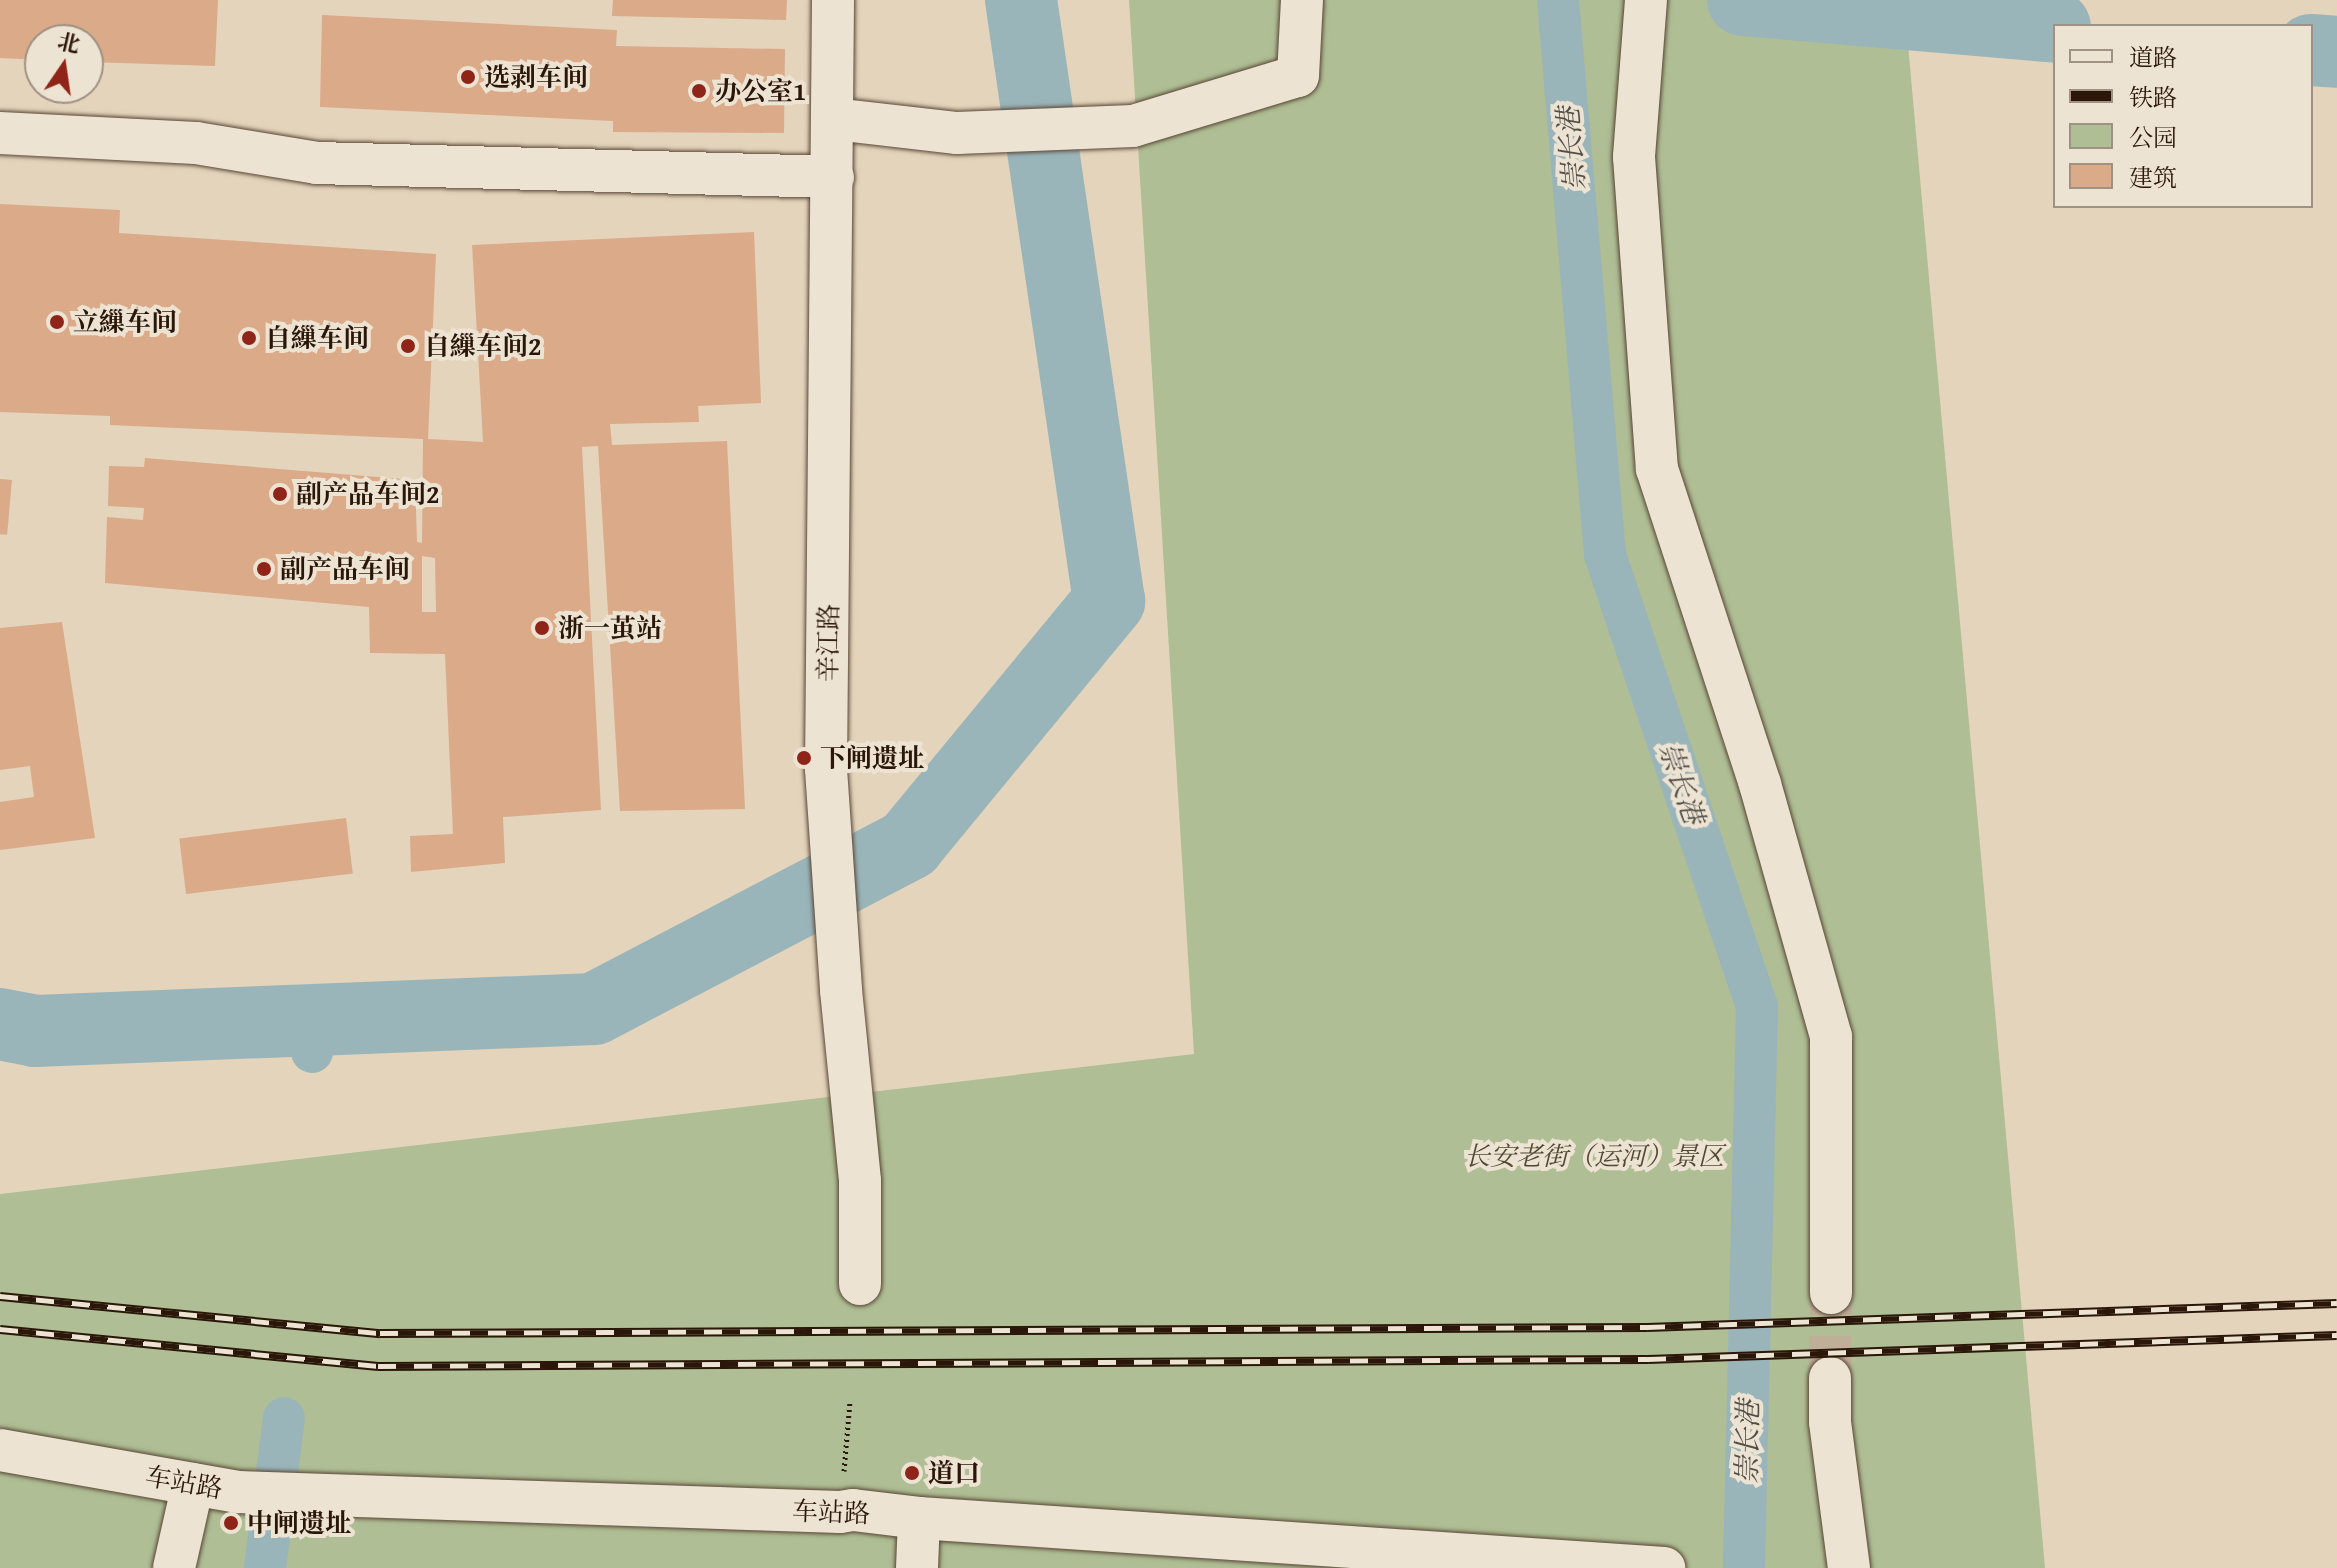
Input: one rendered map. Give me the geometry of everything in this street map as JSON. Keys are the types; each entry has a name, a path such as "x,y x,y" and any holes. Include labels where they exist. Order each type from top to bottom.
{"street":[{"name":"辛江路","path":"833,0 826,769 841,990 860,1181 860,1284"},
{"path":"1646,0 1634,157 1657,469 1760,784 1831,1036 1831,1293"},
{"path":"834,119 957,133 1133,126 1298,76 1301,18"},
{"path":"0,133 196,143 317,163 833,177"},
{"path":"1830,1378 1830,1422 1849,1568"},
{"name":"车站路","path":"0,1450 237,1492 853,1510 919,1518 1664,1568"},
{"path":"174,1568 193,1484"},
{"path":"917,1568 919,1518"}],"path":[{"path":"840,1512 850,1401"}],"green space":[{"name":"长安老街（运河）景区","path":"1129,0 1904,0 2045,1568 0,1568 0,1194 1194,1054"}],"building":[{"path":"0,0 218,0 215,66 104,63 104,24 24,24 24,59 0,58"},
{"path":"613,0 787,0 786,20 612,16"},
{"name":"选剥车间","path":"322,15 617,30 616,46 785,49 784,133 613,132 613,121 320,107"},
{"path":"0,204 120,210 119,233 436,254 428,439 483,442 472,245 754,232 761,403 698,406 699,422 610,424 612,445 727,441 745,809 620,811 598,446 582,447 601,810 503,817 505,863 411,872 410,836 453,834 445,654 370,653 369,607 105,583 107,517 143,520 144,508 108,506 109,466 144,467 145,458 415,480 417,542 422,543 423,439 110,425 110,416 0,412","holes":["422,556 435,558 436,612 422,612"]},
{"path":"0,479 12,480 7,535 0,534"},
{"path":"62,622 95,838 0,850 0,802 34,797 30,766 0,770 0,628"},
{"path":"346,818 353,874 186,894 179,838"}],"waterway":[{"path":"0,1024 35,1031 594,1009 909,844 1109,601 1021,0"},
{"name":"崇长港","path":"1558,0 1605,555 1757,1006 1744,1568"},
{"path":"1743,0 2053,27"},
{"path":"2313,50 2337,52"},
{"path":"312,1052 313,1019"},
{"path":"265,1568 284,1418"}],"tunnel":[{"path":"1830,1378 1831,1293"}],"railway":[{"path":"0,1296 380,1333 1647,1327 2337,1303"},
{"path":"0,1329 378,1366 1648,1359 2337,1335"}],"place":[{"name":"选剥车间","path":"468,77"},
{"name":"办公室1","path":"699,91"},
{"name":"立繅车间","path":"57,322"},
{"name":"自繅车间","path":"249,338"},
{"name":"自繅车间2","path":"408,346"},
{"name":"副产品车间2","path":"280,494"},
{"name":"副产品车间","path":"264,569"},
{"name":"浙一茧站","path":"542,628"},
{"name":"下闸遗址","path":"804,758"},
{"name":"道口","path":"912,1473"},
{"name":"中闸遗址","path":"231,1523"}]}
